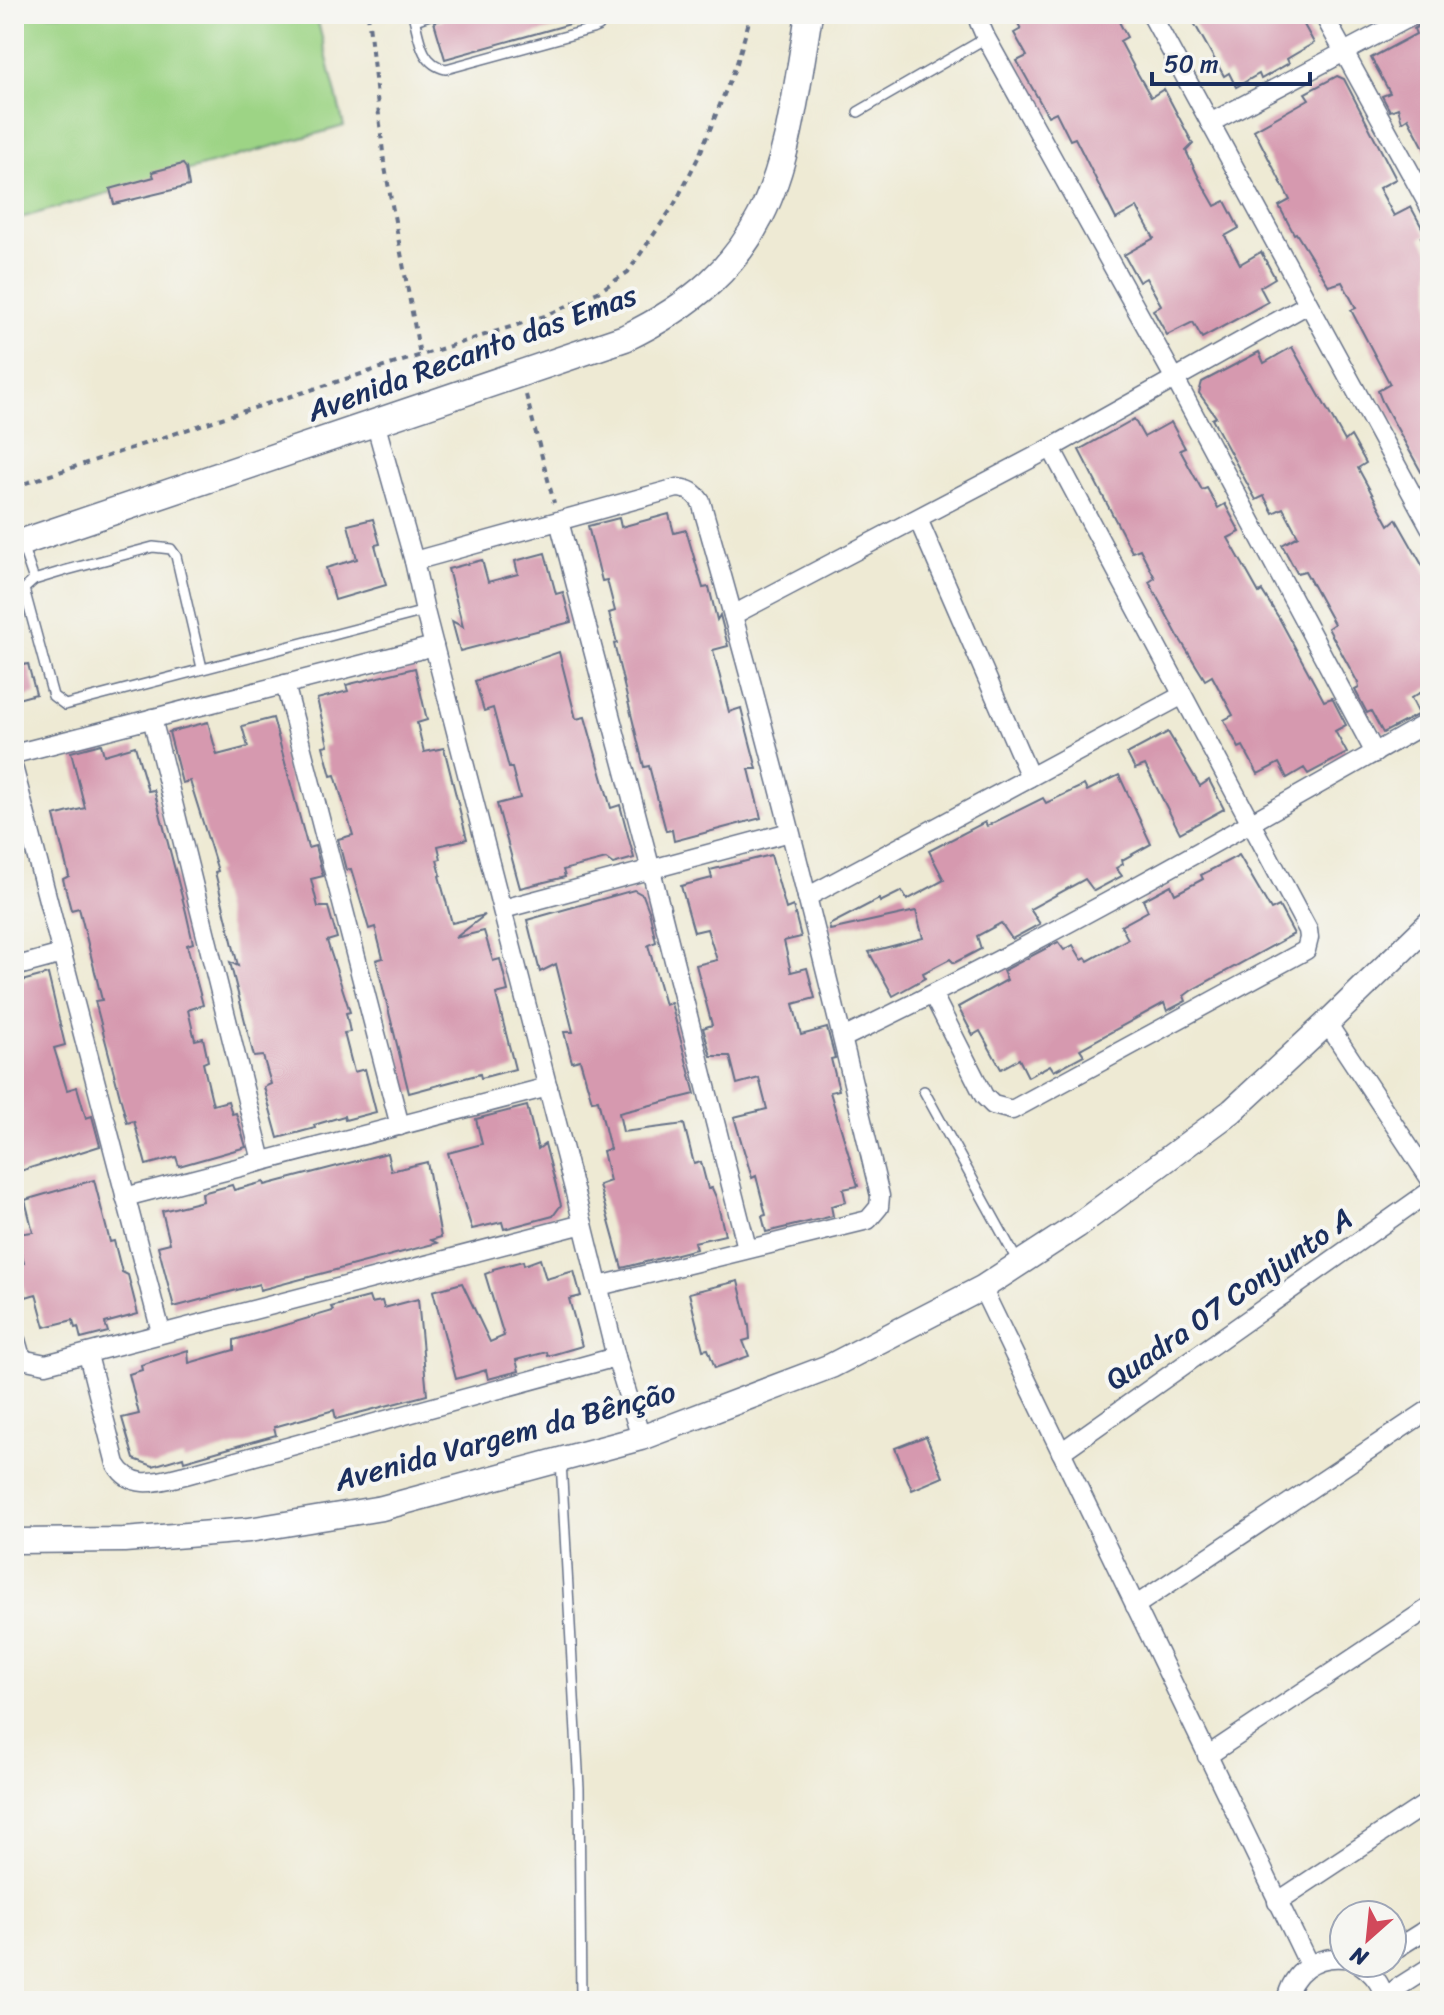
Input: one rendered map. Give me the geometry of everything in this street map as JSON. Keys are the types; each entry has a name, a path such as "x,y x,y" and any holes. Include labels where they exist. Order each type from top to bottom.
{"main road":[{"name":"Avenida Recanto das Emas","path":"17,544 625,338 655,324 717,276 739,251 768,204 784,162 809,14"}],"street":[{"path":"981,14 979,22 986,38 1175,379 1375,753"},
{"path":"1151,14 1308,304 1423,495 1430,527"},
{"path":"1323,14 1344,54 1422,173 1430,208"},
{"path":"1210,123 1416,14"},
{"path":"733,615 1051,448 1308,304"},
{"path":"375,422 414,561 616,1357 641,1438"},
{"path":"933,995 984,1096 993,1105 1012,1110 1306,950 1309,938 1308,930 1051,448"},
{"path":"414,561 677,488 696,494 701,502 733,615 843,1038 880,1196 879,1207 868,1220 599,1286"},
{"path":"918,519 1030,777"},
{"path":"559,521 747,1248"},
{"path":"14,754 434,646"},
{"path":"285,684 400,1126"},
{"path":"807,897 1181,696"},
{"path":"152,718 262,1161"},
{"path":"843,1038 933,995 1430,721"},
{"path":"14,770 161,1332"},
{"path":"503,909 790,832"},
{"name":"Avenida Vargem da Bênção","path":"14,1541 124,1540 249,1530 382,1508 641,1438 831,1366 982,1288 1077,1226 1232,1111 1430,923"},
{"path":"14,967 62,954"},
{"path":"1327,1023 1430,1179"},
{"path":"125,1197 548,1087"},
{"name":"Quadra 07 Conjunto A","path":"1061,1452 1430,1191"},
{"path":"14,1333 20,1354 26,1360 46,1364 583,1224"},
{"path":"982,1288 1309,1965"},
{"path":"88,1355 116,1464 121,1474 141,1483 170,1479 616,1357"},
{"path":"1135,1606 1430,1409"},
{"path":"1207,1756 1430,1607"},
{"path":"1277,1902 1430,1801"},
{"path":"1408,1941 1430,1927"},
{"path":"1286,2001 1288,1990 1299,1973 1309,1965 1328,1959"},
{"path":"1389,2001 1397,1988 1430,1967"},
{"path":"1376,1979 1389,2001"}],"lane":[{"path":"432,14 414,17 425,57 437,67 446,69 592,29 599,26 605,14"},
{"path":"858,112 986,38"},
{"path":"17,544 34,580"},
{"path":"202,668 176,556 171,549 153,547 34,580 26,585 24,593 53,696 65,705 425,611"},
{"path":"924,1091 1020,1265"},
{"path":"561,1461 579,1788 581,2001"}],"path":[{"path":"368,14 384,162 420,355"},
{"path":"14,487 545,316 598,292 628,272 674,205 699,156 737,63 749,14"},
{"path":"520,373 559,521"}],"green space":[{"path":"14,14 316,14 344,126 17,219 14,209"}],"building":[{"path":"462,14 588,14 588,19 445,59 434,22"},
{"path":"1013,14 1115,14 1127,37 1120,41 1151,97 1164,89 1193,144 1186,151 1199,178 1215,206 1225,201 1239,228 1225,236 1240,264 1261,252 1275,278 1260,287 1268,302 1202,338 1193,322 1167,335 1153,310 1161,305 1146,278 1139,282 1124,255 1154,238 1137,207 1116,219 1075,138 1070,140 1056,112 1048,116 1017,61 1027,56 1014,33 1021,29"},
{"path":"1189,14 1298,14 1314,43 1287,59 1289,63 1261,79 1259,74 1236,87 1229,73 1224,76"},
{"path":"1428,14 1430,159 1408,118 1402,122 1398,108 1390,111 1382,96 1390,93 1371,58 1416,34 1414,29 1426,21"},
{"path":"1337,76 1344,79 1396,179 1379,188 1394,216 1411,207 1426,235 1421,237 1430,254 1430,488 1382,401 1378,391 1390,384 1351,310 1356,308 1342,282 1329,286 1294,234 1279,206 1290,200 1254,130 1309,99 1305,93"},
{"path":"183,164 189,186 114,204 110,189 154,177 152,172"},
{"path":"1292,347 1345,441 1351,436 1366,463 1358,468 1389,525 1396,519 1430,579 1430,687 1411,698 1419,714 1383,733 1371,711 1367,713 1355,690 1359,688 1358,683 1328,628 1334,624 1305,571 1297,573 1282,545 1298,536 1283,508 1273,513 1264,496 1256,500 1212,419 1216,417 1199,393 1202,382 1259,352 1264,363"},
{"path":"1134,419 1144,437 1171,422 1185,448 1180,450 1202,490 1207,488 1218,508 1225,504 1240,532 1228,538 1259,593 1262,591 1279,618 1324,701 1332,698 1346,725 1335,731 1347,753 1308,774 1304,768 1287,778 1279,763 1258,774 1243,746 1239,748 1224,720 1233,715 1212,676 1205,680 1178,636 1149,582 1155,578 1140,549 1132,552 1079,450"},
{"path":"669,514 674,533 686,530 703,588 709,587 717,620 720,615 728,646 713,650 729,712 741,708 757,769 749,769 761,818 674,841 672,830 666,831 649,766 644,767 614,644 617,643 609,613 615,611 607,580 602,581 588,526 619,518 621,527"},
{"path":"373,519 380,544 375,545 386,585 335,600 326,568 357,559 348,525"},
{"path":"545,553 556,594 563,592 571,622 460,651 452,621 463,627 448,569 482,560 488,582 518,574 515,561"},
{"path":"559,652 576,719 585,717 611,808 620,805 634,858 613,864 606,859 563,870 565,877 520,888 497,804 520,798 493,708 484,711 475,681"},
{"path":"28,664 36,694 14,700 14,667"},
{"path":"415,668 427,720 417,723 424,752 444,748 467,839 438,846 441,859 437,860 439,876 452,923 485,915 455,938 484,931 493,961 500,959 508,991 496,994 515,1069 481,1078 480,1074 409,1093 376,960 383,958 375,927 369,929 351,869 346,870 338,839 353,835 323,746 328,745 317,699 348,691 346,685"},
{"path":"273,718 308,848 315,846 323,876 311,879 318,907 328,907 337,938 327,941 350,1012 346,1013 350,1032 344,1033 354,1072 365,1069 376,1112 345,1120 344,1116 278,1138 264,1087 271,1084 263,1056 254,1057 230,962 238,966 215,872 218,871 190,781 182,783 169,732 208,722 217,755 248,747 242,726"},
{"path":"1168,732 1200,786 1209,780 1224,809 1180,833 1145,765 1135,769 1127,754"},
{"path":"101,744 104,755 135,746 148,791 154,790 193,943 187,945 203,1005 188,1010 195,1040 203,1038 208,1061 203,1063 213,1105 228,1101 232,1114 236,1113 246,1147 179,1166 176,1157 146,1165 134,1121 127,1123 95,1001 102,1000 79,908 71,910 63,879 69,876 54,816 85,808 71,752"},
{"path":"1119,775 1151,844 1122,860 1123,864 1116,868 1122,876 1094,891 1085,879 1030,909 1040,924 1012,939 1001,923 977,936 981,949 954,963 950,959 923,973 925,978 893,996 869,952 923,938 916,911 830,930 829,925 879,899 880,902 902,891 907,900 944,880 929,851 985,822 987,826 1043,798 1046,803 1084,785 1087,791"},
{"path":"771,855 786,909 793,906 801,937 784,941 791,972 807,968 815,998 793,1004 801,1035 827,1028 839,1090 830,1092 858,1186 843,1189 846,1202 831,1206 833,1216 766,1232 762,1216 766,1215 756,1176 752,1178 734,1117 767,1109 759,1078 737,1084 730,1056 711,1056 703,1028 712,1025 696,965 717,960 707,929 694,932 681,886 712,878 710,870"},
{"path":"1239,855 1271,910 1279,906 1294,934 1192,990 1184,996 1186,1001 1167,1011 1164,1003 1080,1049 1084,1055 1054,1071 1050,1065 1028,1077 1019,1059 1001,1069 980,1031 973,1035 958,1007 1007,980 1003,971 1058,942 1064,950 1073,945 1082,960 1086,958 1088,961 1128,939 1121,926 1148,911 1143,900 1171,885 1175,894 1203,879 1201,875"},
{"path":"634,890 643,895 649,911 656,942 648,945 665,1005 671,1003 695,1094 619,1113 623,1132 684,1124 694,1164 701,1162 708,1189 712,1188 716,1197 725,1235 694,1242 696,1249 622,1268 599,1185 610,1181 603,1151 610,1149 598,1100 592,1101 580,1060 572,1062 564,1032 573,1032 556,964 540,972 527,920"},
{"path":"48,974 65,1045 54,1048 67,1090 77,1087 86,1118 92,1116 100,1146 14,1173 14,983"},
{"path":"527,1106 538,1149 545,1144 561,1205 553,1216 504,1229 502,1222 472,1229 448,1153 482,1144 476,1119"},
{"path":"387,1153 391,1171 427,1162 441,1237 431,1240 437,1243 260,1290 259,1284 174,1307 158,1246 170,1243 162,1211 203,1201 202,1193 232,1185 234,1190 264,1182 265,1185"},
{"path":"94,1180 110,1242 114,1241 122,1272 128,1275 138,1314 105,1323 108,1332 81,1339 73,1320 45,1327 36,1294 26,1297 18,1265 24,1263 16,1234 33,1232 25,1200"},
{"path":"540,1259 546,1279 574,1271 581,1296 569,1299 582,1346 548,1356 547,1352 516,1360 519,1371 488,1379 486,1370 456,1379 433,1291 462,1283 490,1342 504,1336 485,1274 493,1269 523,1261 524,1265"},
{"path":"738,1281 749,1326 750,1339 743,1341 749,1356 715,1368 708,1349 703,1350 689,1293"},
{"path":"369,1297 371,1303 382,1301 384,1308 418,1299 427,1395 336,1419 334,1410 274,1427 276,1435 184,1461 183,1457 153,1466 134,1459 122,1418 139,1414 129,1374 142,1370 141,1365 188,1350 189,1363 234,1350 234,1340 333,1311 331,1307"},
{"path":"926,1436 943,1477 912,1490 895,1448"}]}
